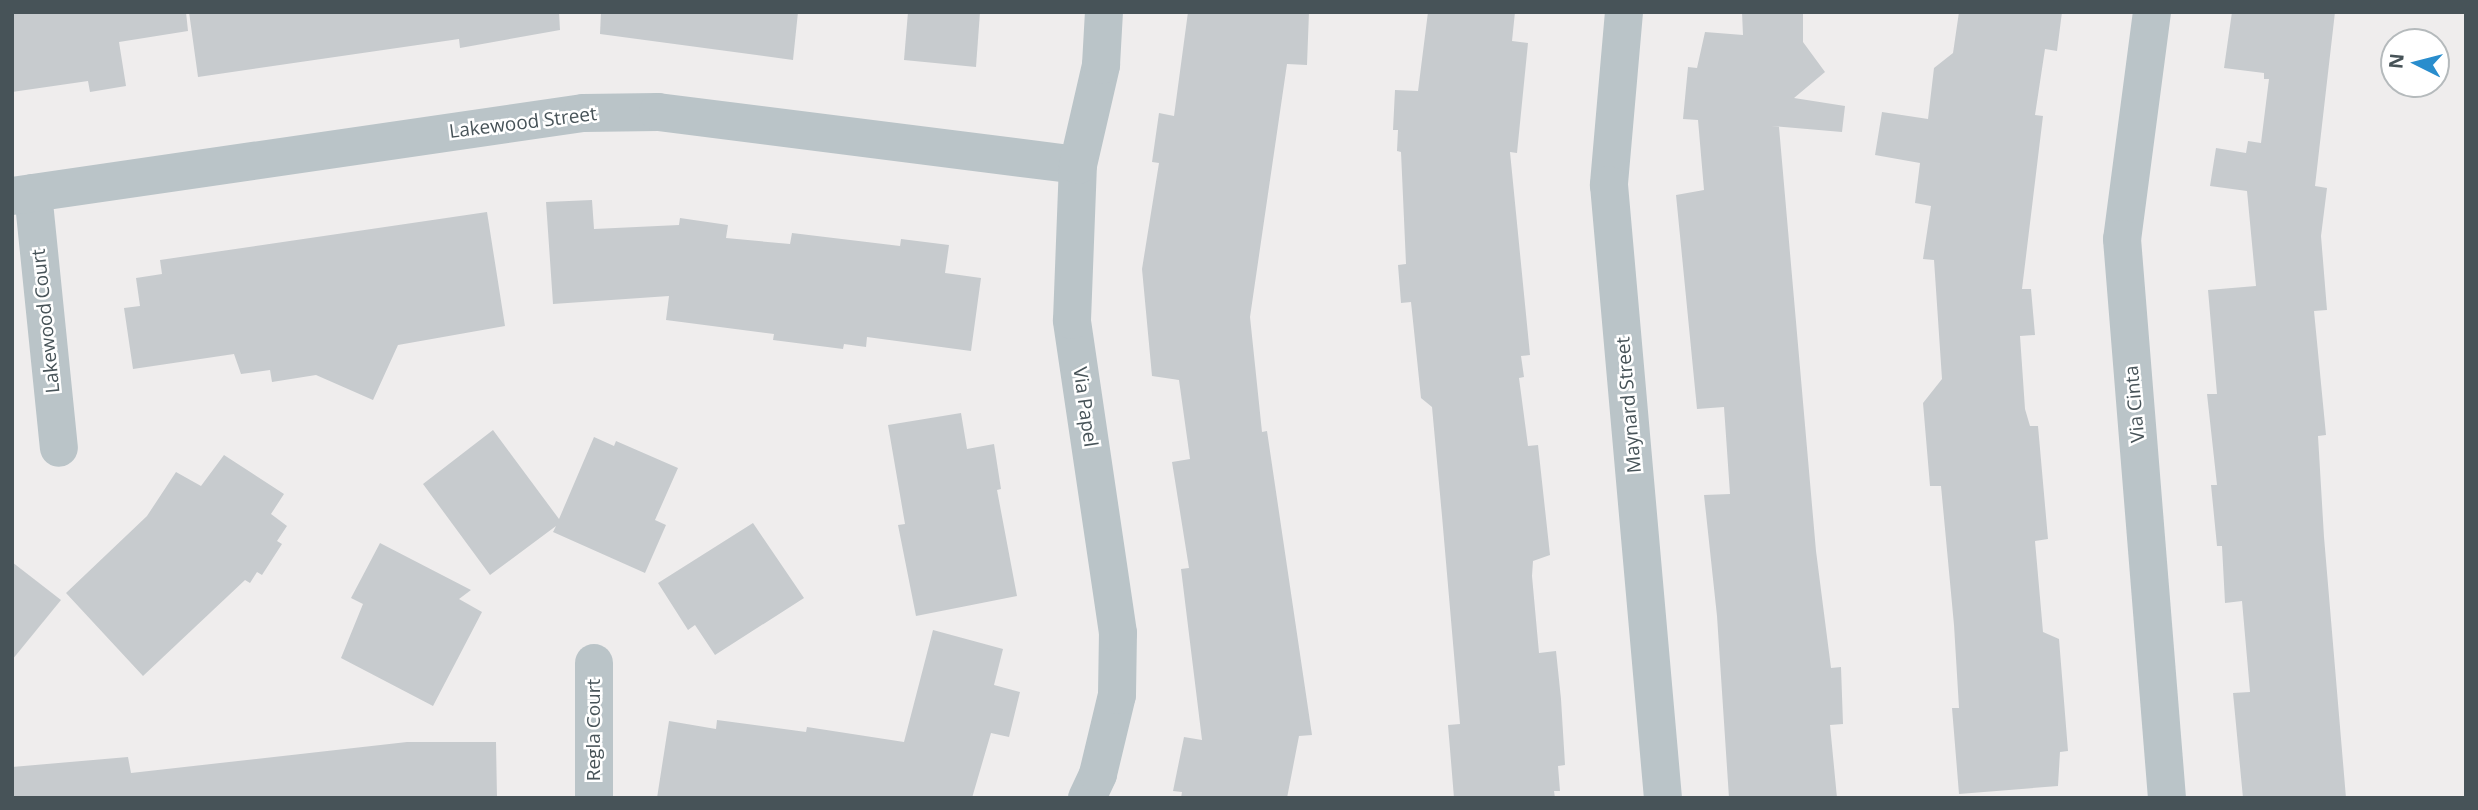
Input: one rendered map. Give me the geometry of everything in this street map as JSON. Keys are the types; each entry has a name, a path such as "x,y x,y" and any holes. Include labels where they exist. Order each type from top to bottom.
{"street":[{"name":"Via Papel","path":"1087,798 1098,774 1117,695 1118,633 1072,320 1078,164 1101,65 1104,12"},
{"name":"Maynard Street","path":"1624,12 1609,185 1663,798"},
{"name":"Via Cinta","path":"2152,12 2122,239 2166,798"},
{"name":"Lakewood Street","path":"23,195 583,113 658,112 1078,164"},
{"name":"Lakewood Court","path":"23,195 59,448"},
{"name":"Regla Court","path":"594,663 594,798"}],"building":[{"path":"12,12 186,12 188,31 119,42 126,86 90,92 88,81 12,92"},
{"path":"189,12 559,12 560,30 460,48 459,39 198,77"},
{"path":"601,12 798,12 793,60 600,34"},
{"path":"908,12 980,12 976,67 904,60"},
{"path":"1188,12 1309,12 1307,65 1287,64 1250,317 1262,432 1267,431 1312,735 1299,736 1287,798 1181,798 1182,792 1173,791 1184,737 1202,740 1181,569 1189,568 1172,462 1190,459 1179,380 1152,376 1142,269 1159,163 1152,162 1159,113 1174,116"},
{"path":"1428,12 1515,12 1512,41 1528,43 1517,153 1510,152 1530,355 1521,356 1524,377 1519,378 1528,446 1538,445 1550,555 1533,561 1539,653 1556,651 1561,699 1565,765 1558,766 1560,791 1554,791 1555,798 1454,798 1448,725 1460,724 1442,516 1432,407 1421,398 1411,302 1401,303 1398,265 1406,264 1401,152 1397,151 1398,130 1393,130 1395,90 1418,91"},
{"path":"1742,12 1803,12 1803,42 1825,72 1794,98 1845,106 1842,132 1771,126 1779,127 1816,551 1831,668 1841,667 1843,724 1830,725 1837,798 1729,798 1717,616 1704,495 1730,494 1724,407 1697,409 1676,195 1704,190 1698,120 1683,119 1688,67 1697,68 1705,32 1743,35"},
{"path":"1959,12 2062,12 2057,51 2045,49 2035,115 2043,116 2022,289 2031,289 2035,335 2020,336 2025,409 2030,426 2038,426 2048,539 2035,541 2043,632 2059,639 2068,751 2060,752 2058,786 1959,794 1952,708 1959,708 1954,625 1941,486 1930,486 1923,403 1942,379 1934,260 1923,259 1931,206 1915,203 1920,163 1875,155 1882,112 1928,119 1934,68 1953,53"},
{"path":"2232,12 2335,12 2315,186 2327,188 2321,236 2327,310 2314,311 2326,435 2318,436 2324,537 2346,798 2243,798 2233,693 2250,692 2242,601 2225,603 2222,546 2217,546 2211,485 2217,485 2207,394 2217,394 2208,290 2256,286 2247,191 2210,186 2216,148 2246,153 2248,141 2261,143 2269,79 2264,79 2264,73 2224,68"},
{"path":"592,200 594,229 679,225 680,218 728,225 726,238 790,244 792,233 900,246 901,239 949,245 945,273 981,278 971,351 867,337 866,347 844,344 843,349 773,340 774,334 666,320 669,296 553,304 546,202"},
{"path":"487,212 505,326 398,345 373,400 316,375 272,382 270,370 241,374 234,354 133,369 124,308 140,306 136,278 162,274 160,260"},
{"path":"961,413 967,449 994,444 1001,489 997,490 1017,596 916,616 898,525 905,524 888,425"},
{"path":"493,430 559,519 594,437 614,446 616,441 678,468 655,520 666,525 645,573 553,532 556,526 490,575 423,484"},
{"path":"224,455 284,494 271,514 287,526 277,541 282,544 262,575 257,572 250,583 245,580 143,676 66,593 147,516 176,472 201,486"},
{"path":"753,523 804,598 715,655 695,625 688,630 658,583"},
{"path":"380,543 471,590 459,599 482,612 433,706 341,658 363,604 351,598"},
{"path":"12,562 61,600 12,660"},
{"path":"933,630 1003,649 994,685 1020,692 1009,737 991,733 972,798 657,798 669,721 716,729 717,720 806,732 807,727 904,742"},
{"path":"407,742 496,742 497,798 12,798 12,767 128,757 131,773"}]}
